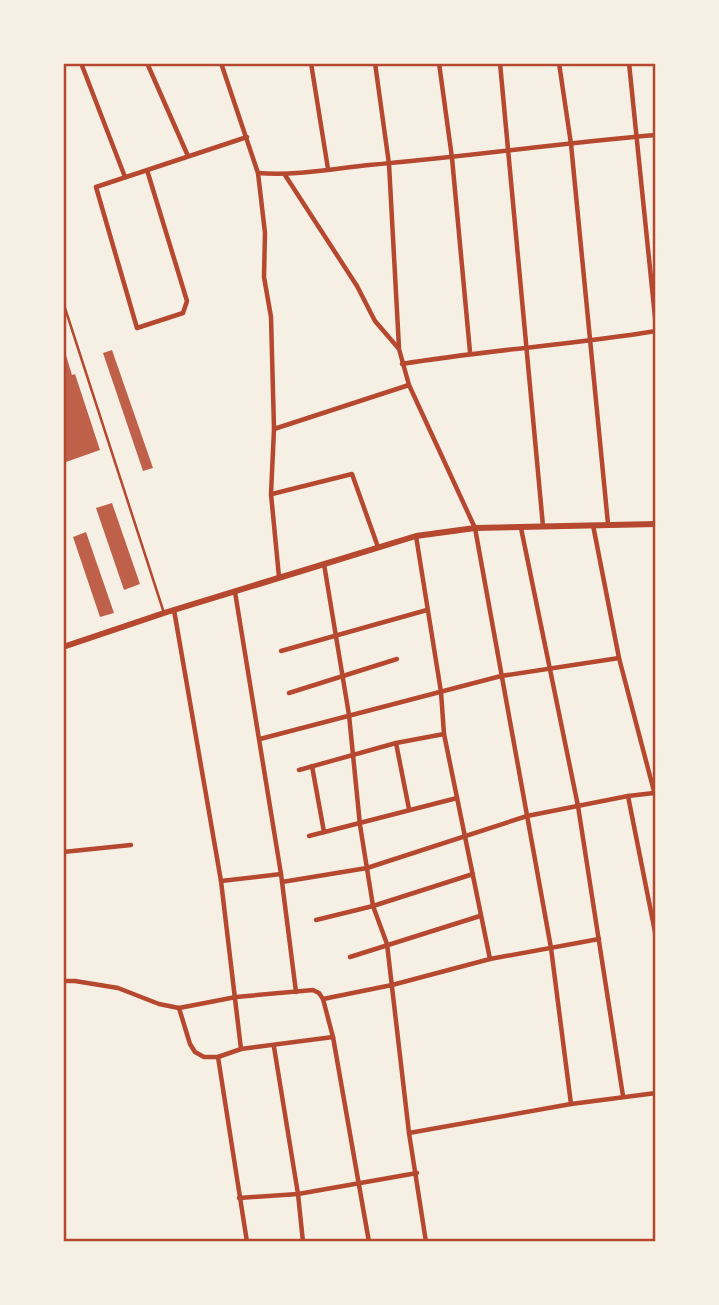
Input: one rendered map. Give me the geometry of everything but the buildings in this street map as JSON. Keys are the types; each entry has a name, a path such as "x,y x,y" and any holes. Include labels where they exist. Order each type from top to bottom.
{"street":[{"path":"81,63 125,177"},
{"path":"147,63 188,156"},
{"path":"221,63 258,173 265,233 264,277 271,317 274,429 271,494 280,578"},
{"path":"311,63 327,169"},
{"path":"375,63 389,164 399,349 409,385 475,528 551,948 571,1104"},
{"path":"439,63 452,158 470,352"},
{"path":"500,63 543,526"},
{"path":"559,63 571,144 608,524"},
{"path":"402,364 470,352 590,342 656,329 629,63"},
{"path":"258,173 285,176 327,169 656,135"},
{"path":"147,170 187,301 183,313 137,328 96,187 188,156 247,137"},
{"path":"285,176 357,286 375,321 399,349"},
{"path":"274,429 409,385"},
{"path":"271,494 352,474 378,547"},
{"path":"63,647 164,613 416,536 475,528 656,524"},
{"path":"282,882 368,868 527,816 628,796 655,796 619,658 593,525"},
{"path":"521,528 578,806 623,1096"},
{"path":"416,536 441,692 444,734 490,959"},
{"path":"324,564 355,755 360,825 373,906 387,944 426,1242"},
{"path":"235,592 281,874 296,992"},
{"path":"174,610 221,881 241,1049"},
{"path":"281,651 427,610"},
{"path":"260,740 501,676 619,658"},
{"path":"289,693 397,659"},
{"path":"299,770 396,743 444,734"},
{"path":"396,743 409,809"},
{"path":"312,766 324,832"},
{"path":"628,796 656,937"},
{"path":"309,836 457,798"},
{"path":"63,852 131,845"},
{"path":"221,881 281,874"},
{"path":"316,920 373,906 473,874"},
{"path":"350,957 480,916"},
{"path":"323,999 392,985 490,959 599,939"},
{"path":"63,981 118,988 159,1004 179,1008 236,997 313,990 319,992 333,1037 369,1242"},
{"path":"179,1008 190,1044 195,1052 204,1057 218,1057 241,1049 333,1037"},
{"path":"274,1046 303,1242"},
{"path":"218,1057 247,1242"},
{"path":"410,1133 571,1104 656,1093"},
{"path":"239,1198 298,1194 416,1173"}],"lane":[{"path":"63,302 164,613"}]}
